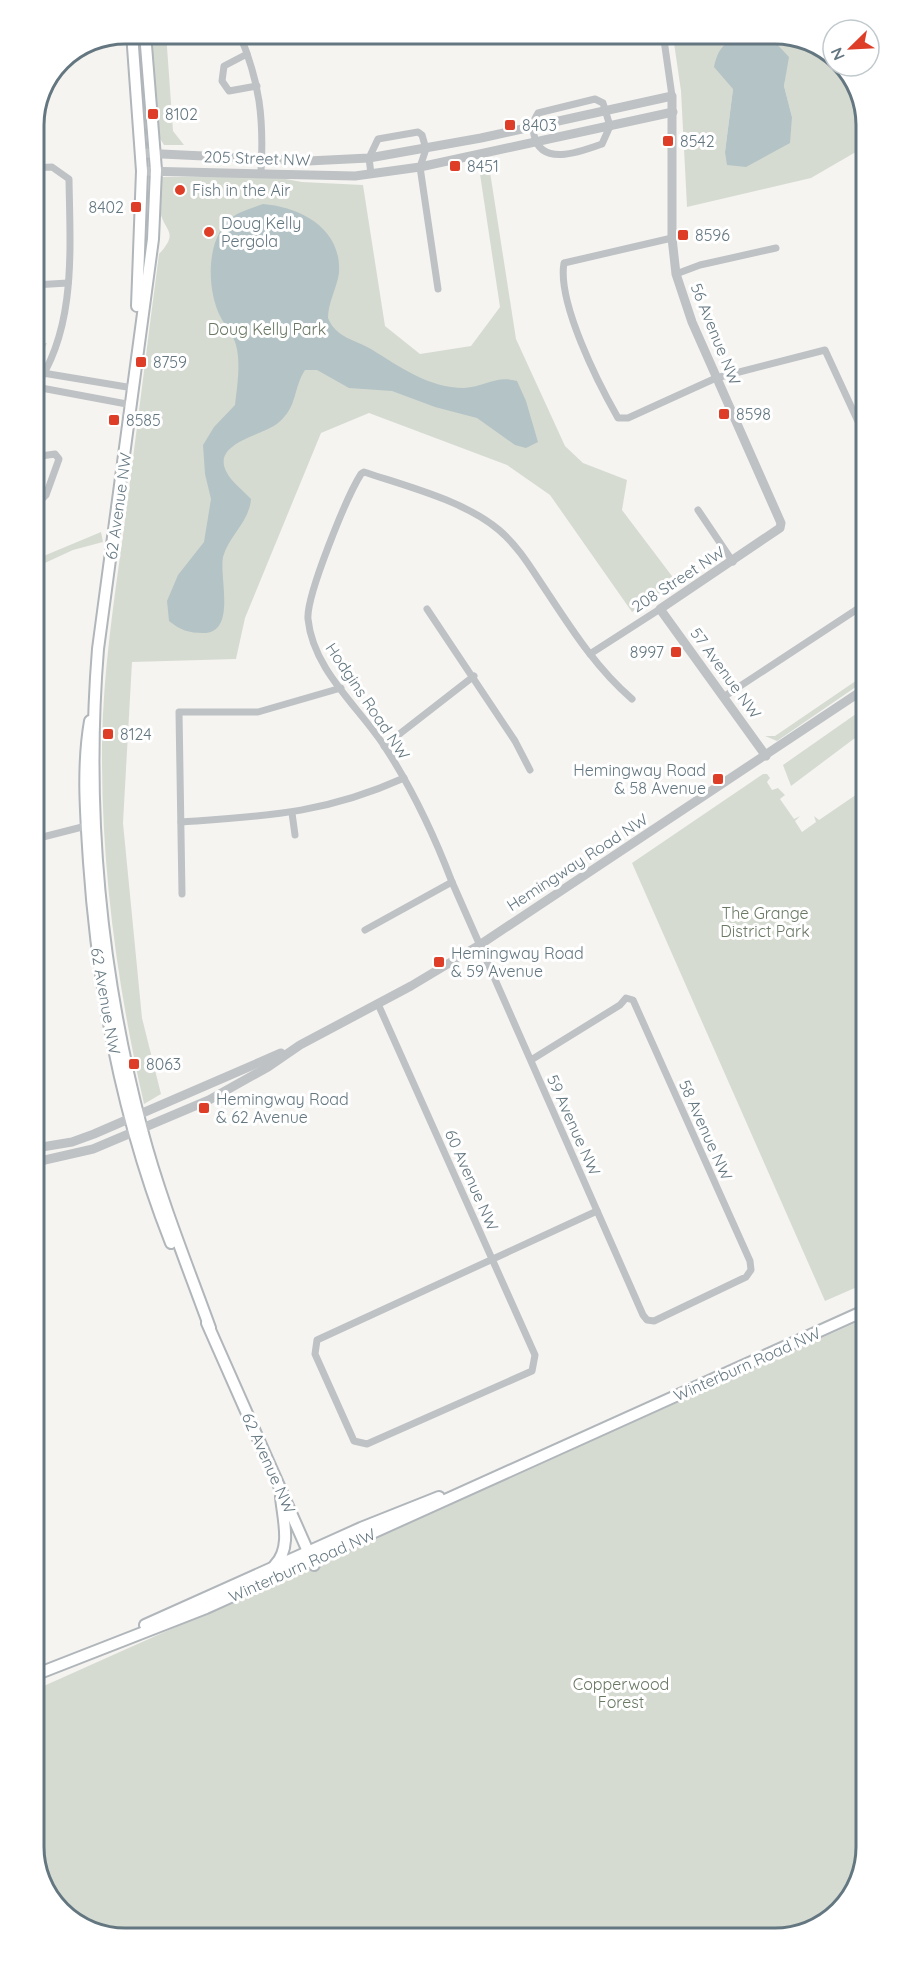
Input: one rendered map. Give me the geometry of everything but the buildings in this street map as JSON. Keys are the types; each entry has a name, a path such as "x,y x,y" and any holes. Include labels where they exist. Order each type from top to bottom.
{"main road":[{"name":"62 Avenue NW","path":"133,44 142,171 137,354"},
{"name":"62 Avenue NW","path":"146,44 156,170 153,239 98,649 95,694 86,745 91,824 115,1008 137,1131 210,1328 312,1559"},
{"name":"Winterburn Road NW","path":"101,1647 182,1618 856,1315"},
{"path":"273,1567 282,1558 286,1543 279,1485"},
{"name":"Winterburn Road NW","path":"44,1671 273,1567 312,1559"}],"street":[{"path":"244,44 257,86 262,114 261,172"},
{"name":"56 Avenue NW","path":"665,44 673,112 672,238 676,274 692,322 781,523 780,528"},
{"path":"247,54 224,66 222,81 229,91 257,86"},
{"name":"205 Street NW","path":"141,153 262,156 308,161 369,158 426,149 672,96"},
{"path":"595,99 603,102 610,126 602,144 553,156 542,151 536,143 532,127 538,114 556,107 595,99"},
{"name":"205 Street NW","path":"142,171 261,172 316,176 371,174 420,167 673,112"},
{"path":"371,174 369,158 375,142 382,138 418,132 424,138 426,149 420,167 438,289"},
{"path":"44,167 52,167 69,179 68,283 55,349 44,371"},
{"path":"672,238 564,263 562,274 579,334 594,377 618,418 628,418 716,378 825,350 856,417"},
{"path":"676,274 700,265 776,248"},
{"path":"44,284 68,283"},
{"path":"44,373 133,388"},
{"path":"44,390 132,405"},
{"path":"44,456 55,454 59,459 44,497"},
{"name":"Hodgins Road NW","path":"481,944 434,837 404,778 384,746 326,669 314,646 308,619 309,606 316,580 358,478 364,472 435,497 489,522 501,531 520,552 590,654 616,685 632,699"},
{"path":"698,510 733,562"},
{"name":"208 Street NW","path":"590,654 733,562 780,528"},
{"path":"427,609 474,676 515,741 530,770"},
{"name":"57 Avenue NW","path":"660,609 725,696 766,756"},
{"path":"725,696 856,610"},
{"path":"384,746 474,676"},
{"path":"182,894 179,712 258,712 341,688"},
{"name":"Hemingway Road NW","path":"44,1160 76,1154 137,1131 208,1100 378,1004 481,944 856,695"},
{"path":"181,822 292,813 347,801 404,778"},
{"path":"292,813 295,835"},
{"path":"44,837 91,824"},
{"path":"365,930 452,882"},
{"name":"59 Avenue NW","path":"481,944 643,1315"},
{"name":"58 Avenue NW","path":"531,1060 620,1005 626,998 633,1000 750,1262 751,1270 746,1277 654,1321 647,1320 643,1315"},
{"name":"60 Avenue NW","path":"378,1004 494,1260 536,1355 535,1368 532,1371 367,1444 358,1444 354,1441 315,1354 317,1340 494,1260"},
{"name":"Hemingway Road NW","path":"44,1147 72,1142 300,1046"},
{"path":"494,1260 597,1211"}],"green space":[{"path":"150,44 167,44 173,131 184,145 164,145 159,137"},
{"path":"674,44 790,45 821,58 821,78 840,78 854,109 856,152 811,178 687,207 681,91","holes":["788,57 784,86 792,117 725,152 733,89"]},
{"name":"Doug Kelly Park","path":"488,159 516,339 565,446 583,463 627,480 622,510 678,584 632,612 550,495 507,465 369,413 321,433 245,618 236,659 132,662 123,823 142,1018 161,1094 144,1104 126,1015 112,926 104,836 102,745 104,690 110,636 159,254 170,236 160,211 162,177 275,177 302,182 363,185 385,326 420,354 471,346 500,307 478,161"},
{"path":"101,532 103,542 73,550 44,563 44,556"},
{"path":"856,681 856,687 777,741 765,736 775,736"},
{"path":"856,714 856,737 791,786 783,765"},
{"name":"The Grange District Park","path":"763,774 767,774 770,778 767,782 772,790 778,788 785,795 780,799 794,819 800,816 795,821 802,832 816,822 814,816 819,820 856,795 856,1287 825,1301 632,863"},
{"name":"Copperwood Forest","path":"856,1323 856,1847 853,1868 842,1892 824,1912 810,1920 785,1928 119,1928 99,1924 75,1912 64,1901 52,1883 45,1863 44,1686"}],"shaded area":[{"path":"726,44 777,44 789,57 784,86 792,117 790,143 746,167 727,165 725,152 733,89 714,67"},
{"path":"263,204 304,215 326,232 334,244 339,273 329,306 328,318 336,330 415,375 439,384 464,388 503,379 517,381 526,401 538,442 526,448 515,445 477,418 435,407 392,391 349,388 317,370 305,370 292,404 284,417 271,427 233,446 226,453 224,461 228,475 251,499 247,515 223,557 224,603 220,624 213,631 193,632 181,629 169,621 167,601 178,575 204,542 211,499 205,474 203,445 214,427 235,405 238,375 236,345 215,304 211,261 219,234 227,222 237,214"}],"place":[{"name":"8102","path":"153,114"},
{"name":"8403","path":"510,125"},
{"name":"8542","path":"668,141"},
{"name":"8451","path":"455,166"},
{"name":"Fish in the Air","path":"180,190"},
{"name":"8402","path":"136,207"},
{"name":"Doug Kelly Pergola","path":"209,232"},
{"name":"8596","path":"683,235"},
{"name":"8759","path":"141,362"},
{"name":"8598","path":"724,414"},
{"name":"8585","path":"114,420"},
{"name":"8997","path":"676,652"},
{"name":"8124","path":"108,734"},
{"name":"Hemingway Road & 58 Avenue","path":"718,779"},
{"name":"Hemingway Road & 59 Avenue","path":"439,962"},
{"name":"8063","path":"134,1064"},
{"name":"Hemingway Road & 62 Avenue","path":"204,1108"}]}
